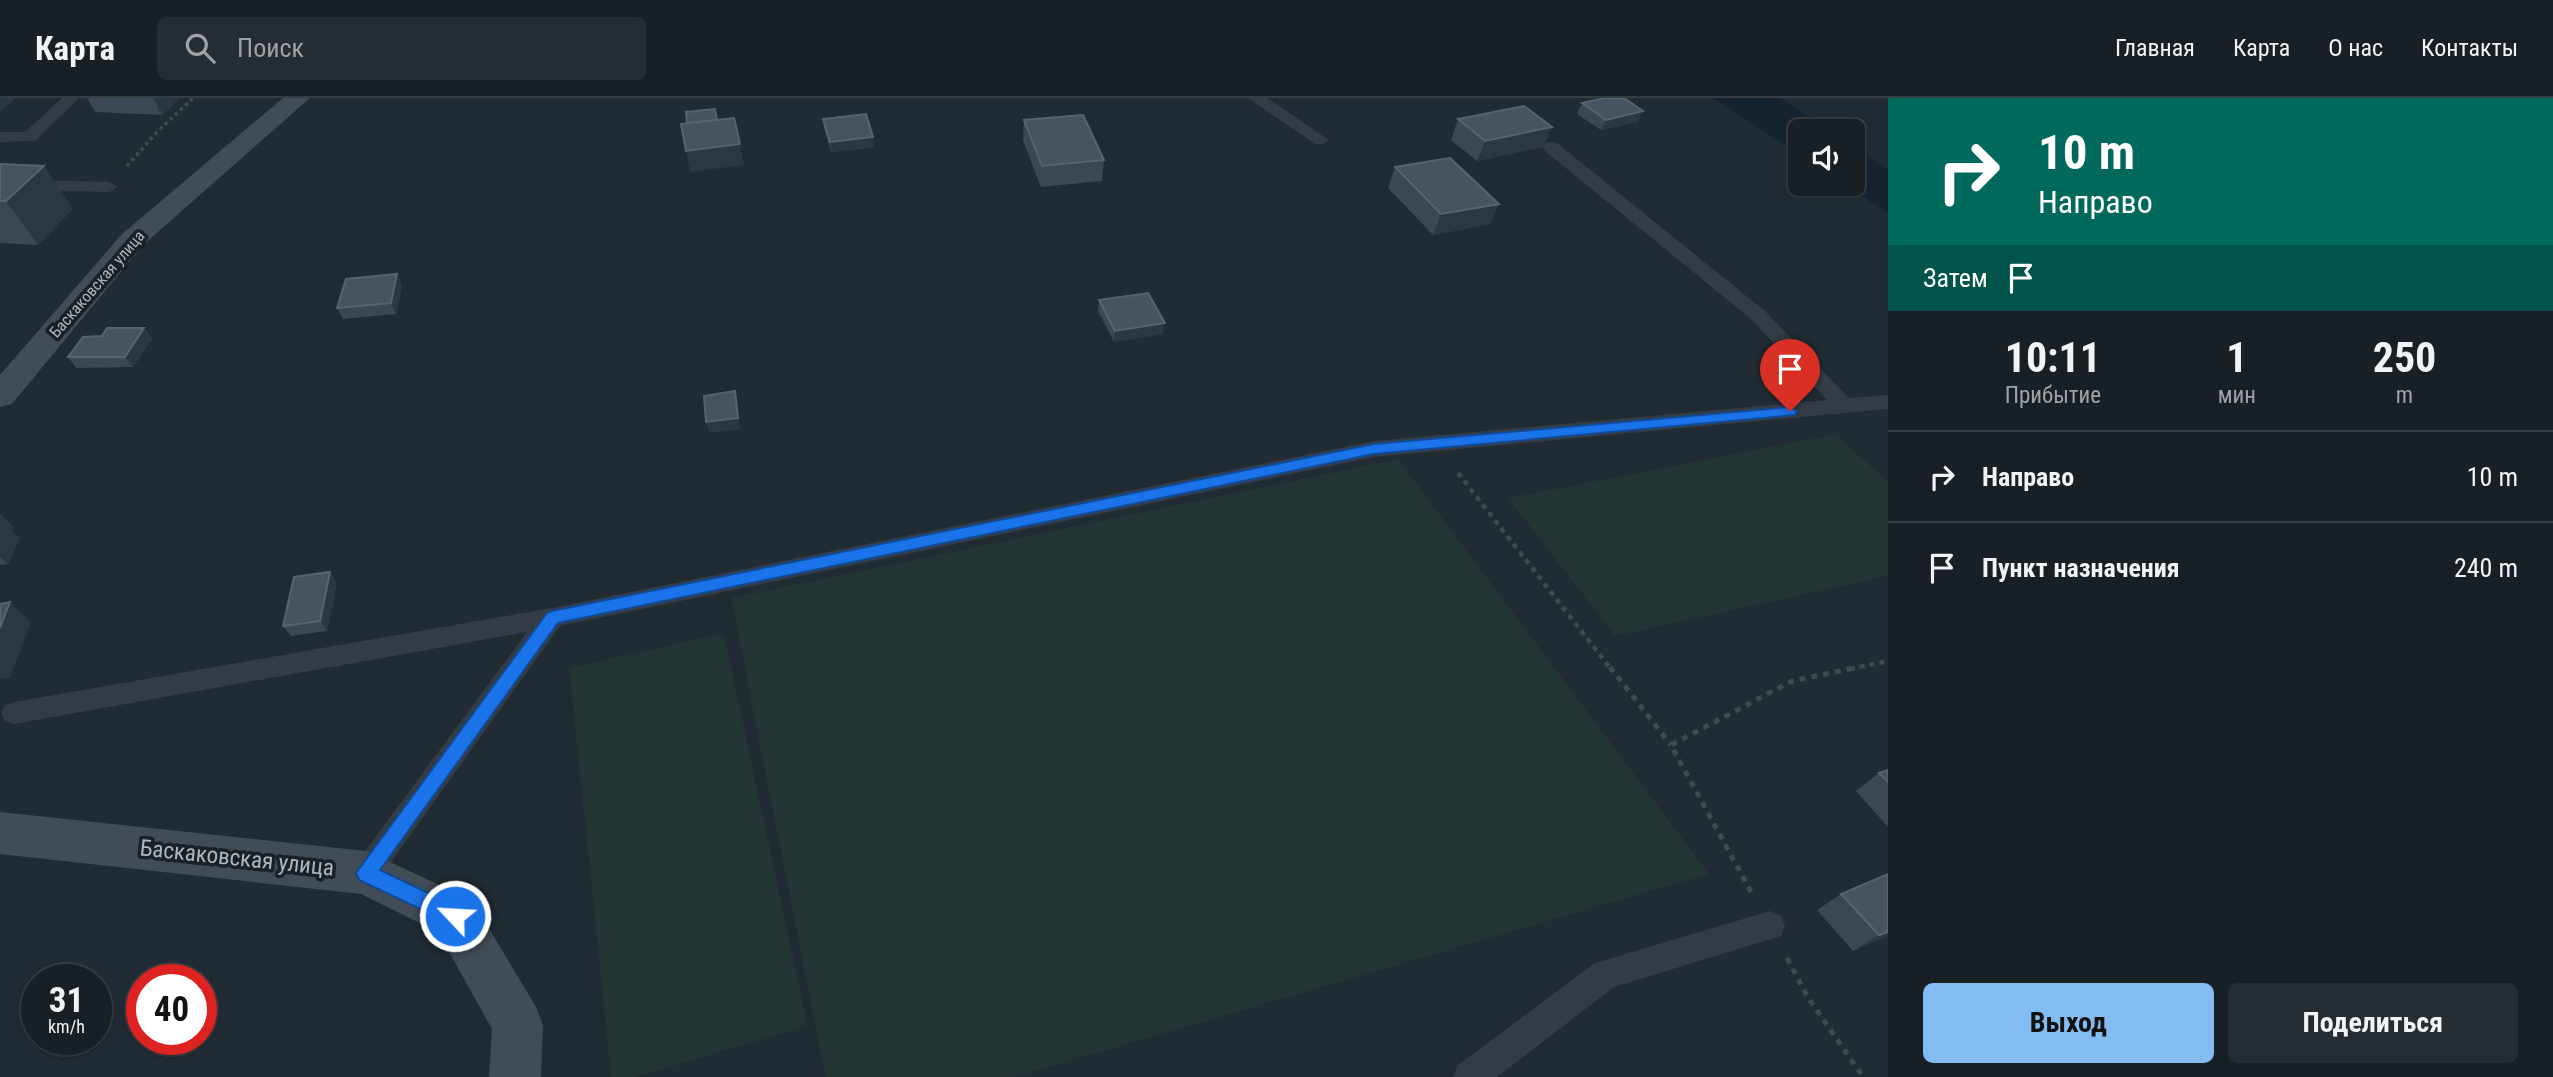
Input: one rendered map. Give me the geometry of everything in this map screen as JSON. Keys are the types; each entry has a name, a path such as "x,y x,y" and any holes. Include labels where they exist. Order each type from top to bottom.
{"street":[{"name":"Баскаковская улица","path":"0,396 132,240 298,98"},
{"name":"Баскаковская улица","path":"0,833 366,873 455,916 518,1026 515,1077"}],"lane":[{"path":"0,136 29,137 71,98"},
{"path":"1256,98 1321,140"},
{"path":"1551,147 1758,316 1844,406"},
{"path":"0,184 108,187"},
{"path":"14,713 552,618 1374,449 1888,402"},
{"path":"366,873 552,618"},
{"path":"1470,1077 1606,974 1770,926"}],"path":[{"path":"1436,444 1671,745 1807,996 1863,1077"},
{"path":"1671,745 1792,681 1888,660"}],"shaded area":[{"path":"1836,434 1888,482 1888,576 1615,636 1508,498"},
{"path":"1398,459 1709,874 1015,1077 825,1077 731,598"},
{"path":"724,633 808,1026 635,1077 611,1077 569,668"}],"water":[{"path":"1713,98 1780,98 1812,119 1788,119 1788,147"},
{"path":"1865,154 1888,170 1888,213 1862,196 1865,196"}],"building":[{"path":"1605,98 1624,98 1643,111 1606,120 1582,103"},
{"path":"1524,106 1552,127 1485,141 1458,119"},
{"path":"715,109 717,120 687,123 686,112"},
{"path":"866,114 873,137 830,142 823,119"},
{"path":"1083,115 1104,160 1042,166 1024,120"},
{"path":"734,118 740,144 686,151 681,124"},
{"path":"1450,158 1499,204 1441,214 1395,167"},
{"path":"0,164 44,166 6,201 0,201"},
{"path":"397,274 391,303 337,308 346,279"},
{"path":"1148,293 1165,323 1115,331 1099,300"},
{"path":"107,328 144,328 125,357 68,357 83,337 102,336"},
{"path":"735,391 738,418 706,422 704,396"},
{"path":"330,572 320,621 283,626 294,577"},
{"path":"10,602 0,628 0,604"},
{"path":"1888,770 1888,782 1879,773"},
{"path":"1888,874 1888,932 1879,935 1841,894"}],"route":[{"path":"455,916 366,873 552,618 1374,449 1790,411"}]}
